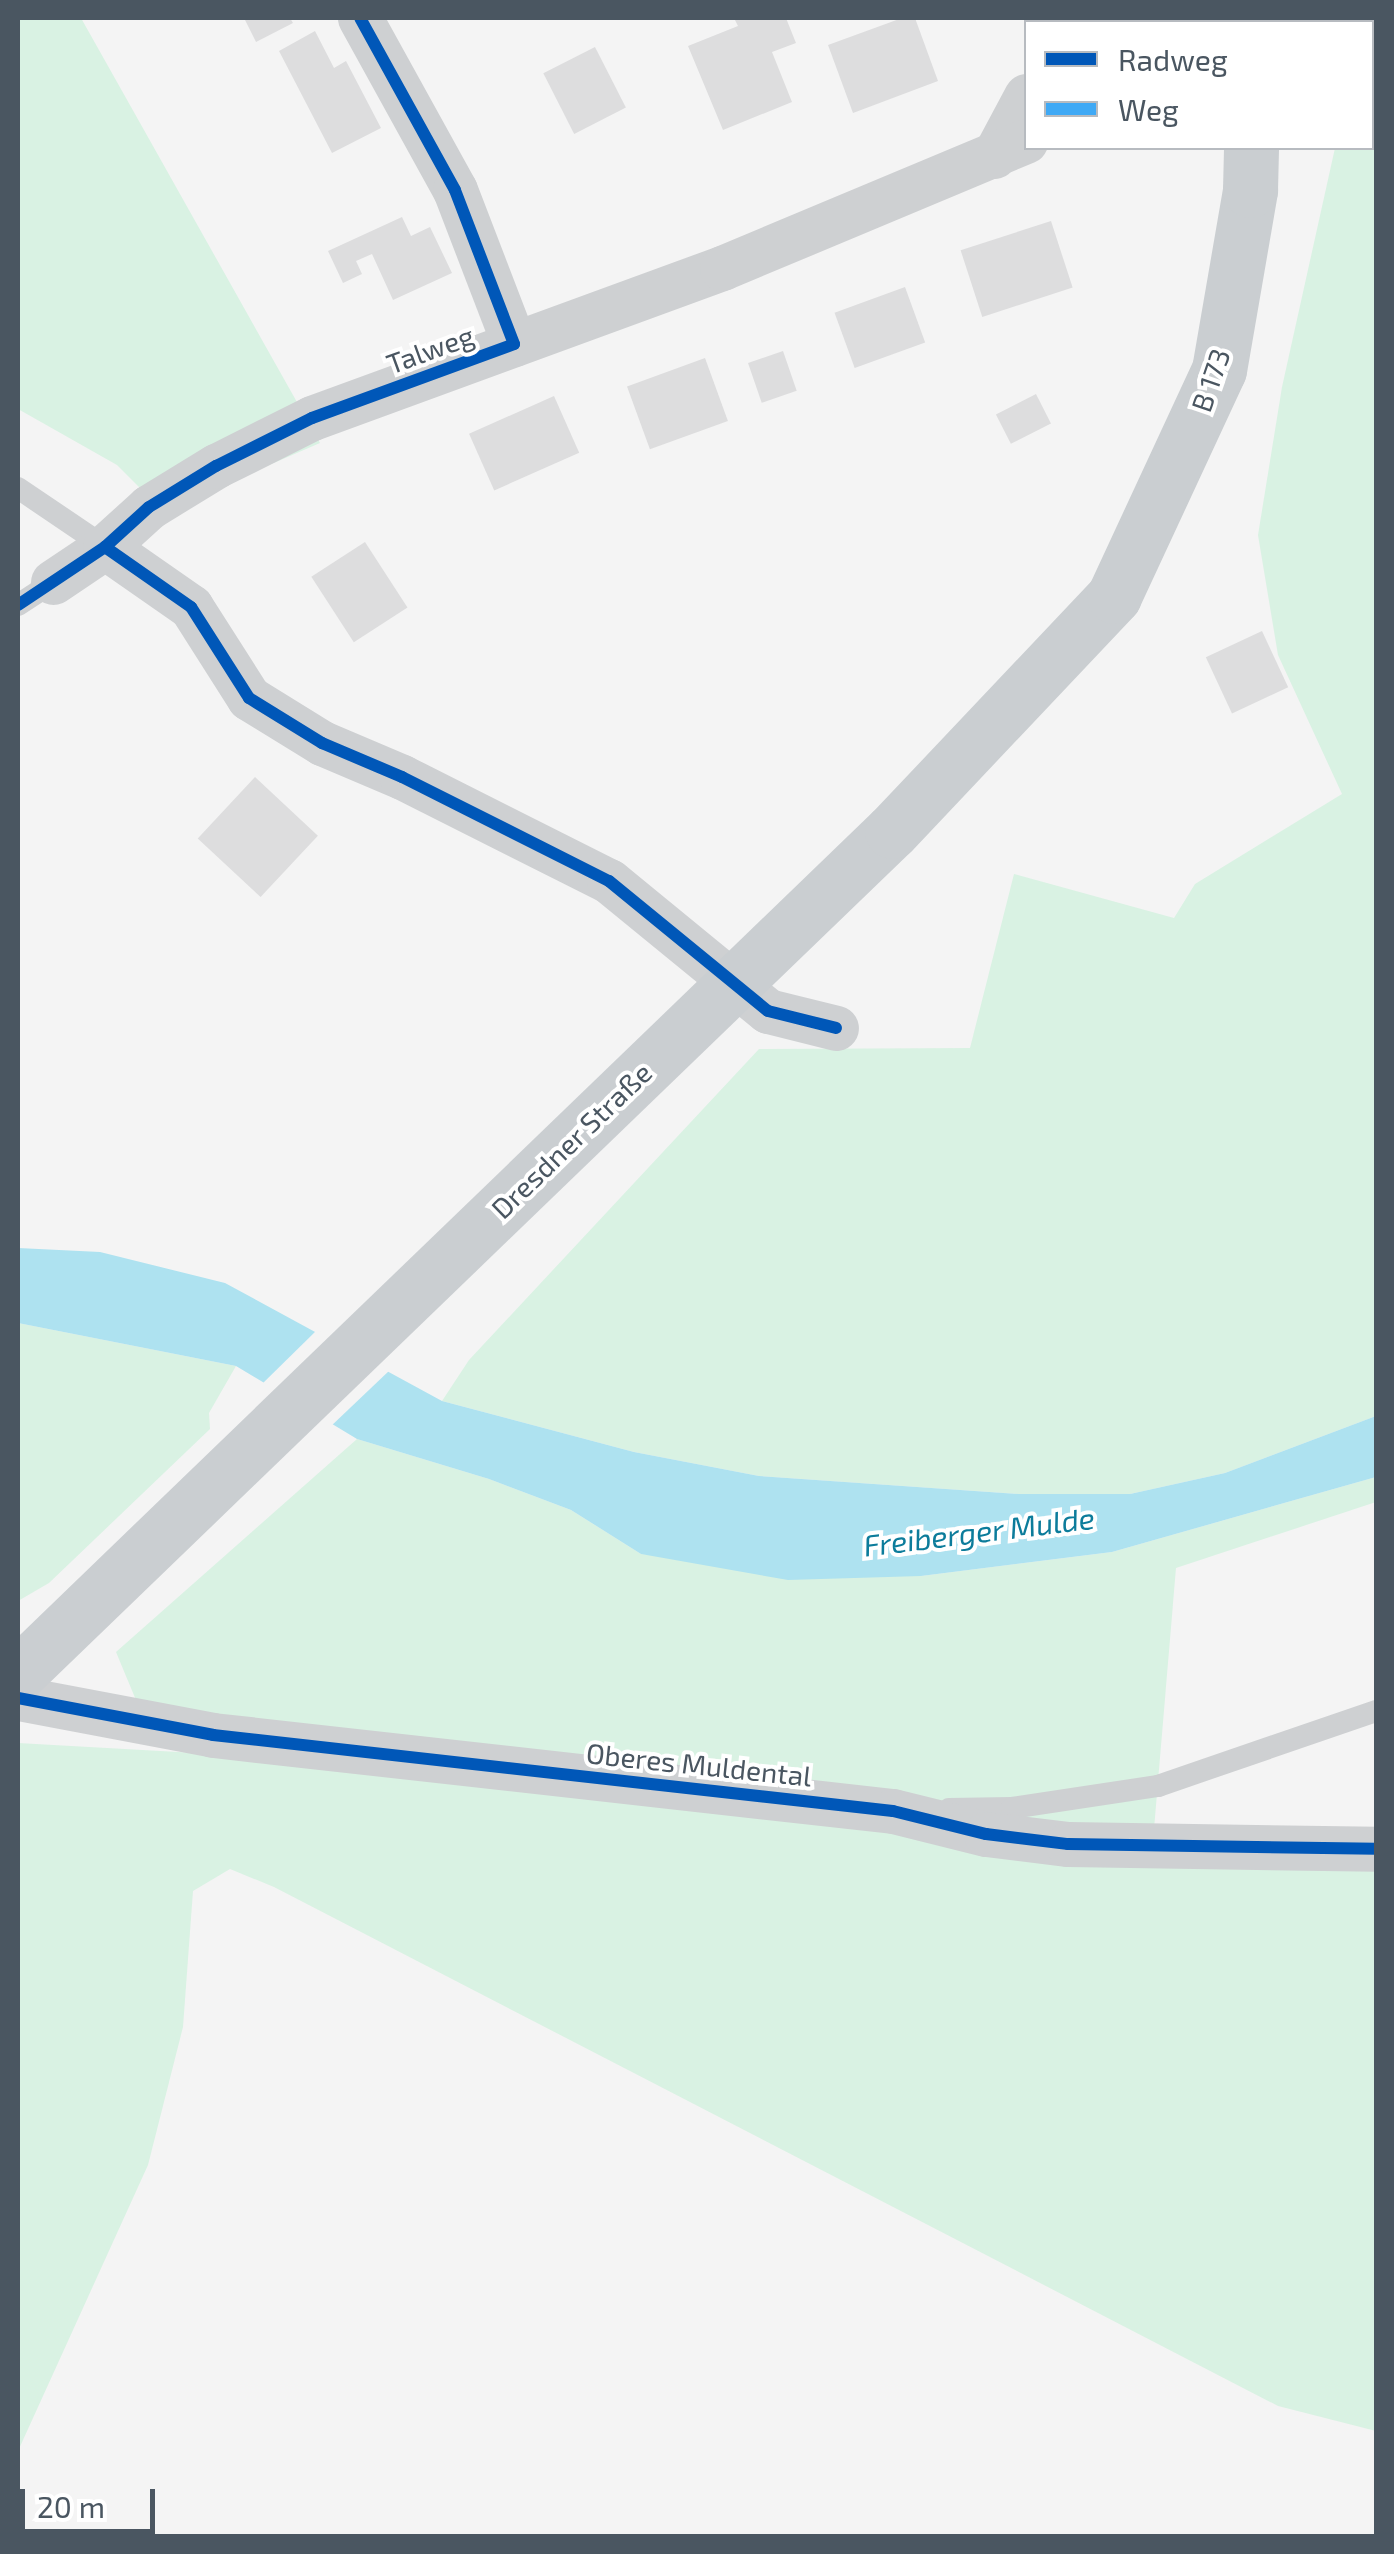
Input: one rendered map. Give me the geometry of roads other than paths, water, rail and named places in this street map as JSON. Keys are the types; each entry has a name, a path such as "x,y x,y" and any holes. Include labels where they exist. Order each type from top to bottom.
{"main road":[{"name":"B 173","path":"1114,596 1220,370 1250,190 1252,150"},
{"name":"Dresdner Straße","path":"18,1674 892,832 1114,596"}],"street":[{"name":"Talweg","path":"360,18 455,190 514,344"},
{"name":"Talweg","path":"36,594 105,547 149,507 232,458 312,418 722,268 1010,148 1024,102"},
{"path":"105,547 191,607 250,698 322,743 402,776 609,881 768,1012 836,1028"},
{"name":"Oberes Muldental","path":"18,1698 214,1735 894,1810 986,1834 1068,1844 1376,1849"}],"lane":[{"path":"18,488 105,547"},
{"path":"894,1810 1012,1808 1158,1786 1376,1711"}],"water":[{"name":"Freiberger Mulde","path":"18,1248 100,1252 225,1283 442,1401 634,1452 759,1476 1019,1494 1130,1494 1225,1473 1376,1416 1376,1477 1112,1552 921,1576 788,1580 641,1554 571,1510 489,1479 357,1439 236,1366 18,1323"}]}
